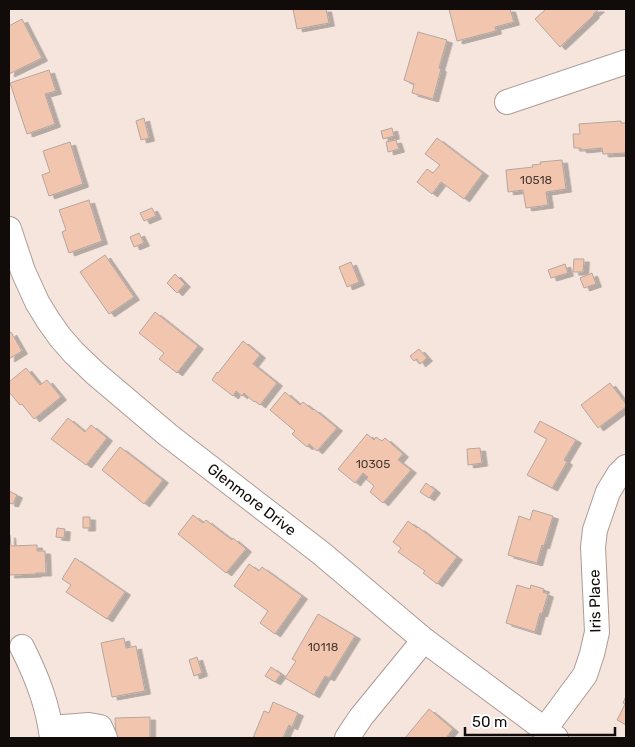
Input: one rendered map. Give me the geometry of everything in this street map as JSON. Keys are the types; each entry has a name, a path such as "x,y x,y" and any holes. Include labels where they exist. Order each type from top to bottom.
{"street":[{"path":"507,102 626,62"},
{"name":"Glenmore Drive","path":"9,229 23,271 37,302 60,337 96,374 168,435 321,553 424,640 551,733"},
{"name":"Iris Place","path":"551,733 585,675 592,654 597,632 594,530 608,492 619,474 626,467"},
{"path":"347,738 361,717 424,640"},
{"path":"22,647 36,674 52,733 89,725 100,727 105,738"}],"building":[{"path":"293,9 326,9 329,23 297,29"},
{"path":"449,9 510,9 514,22 495,27 496,31 457,41"},
{"path":"546,9 599,9 560,47 535,19"},
{"path":"22,19 42,58 9,74 9,26"},
{"path":"418,32 447,40 433,99 412,93 414,84 404,80"},
{"path":"49,70 56,91 45,94 55,124 27,134 10,83"},
{"path":"144,118 149,138 141,140 136,121"},
{"path":"621,121 621,123 626,123 626,153 603,154 602,148 581,150 581,148 574,148 573,134 580,134 579,124"},
{"path":"392,128 394,136 383,139 381,131"},
{"path":"437,138 483,173 464,199 441,182 432,194 417,182 427,169 433,173 440,165 425,154"},
{"path":"396,140 399,149 388,152 386,142"},
{"path":"70,142 83,184 49,196 42,175 50,172 43,151"},
{"path":"562,160 566,189 546,192 548,205 526,208 523,190 508,192 506,170 533,167 532,165 541,164 540,162"},
{"path":"89,200 102,241 69,253 62,232 66,230 59,210"},
{"path":"152,208 156,216 144,221 140,213"},
{"path":"139,233 144,243 134,247 130,237"},
{"path":"105,255 134,297 109,314 80,272"},
{"path":"574,259 584,259 583,272 573,272"},
{"path":"351,262 359,282 347,287 339,267"},
{"path":"565,264 568,273 551,278 548,270"},
{"path":"592,273 596,284 584,288 580,278"},
{"path":"175,274 185,284 177,293 167,283"},
{"path":"155,312 198,346 177,373 159,359 164,353 139,333"},
{"path":"11,332 22,351 9,359 9,334"},
{"path":"243,341 260,355 253,364 277,383 260,405 244,393 242,396 236,391 233,396 212,380"},
{"path":"419,349 427,358 420,364 417,359 414,361 410,356"},
{"path":"26,368 40,385 47,380 61,397 34,419 9,392 9,382"},
{"path":"610,383 626,404 626,407 598,428 581,405"},
{"path":"285,392 300,405 303,402 314,409 337,428 317,451 309,444 307,447 292,434 295,431 270,410"},
{"path":"68,418 85,432 91,425 107,438 86,465 51,439"},
{"path":"540,421 576,440 564,460 567,462 552,488 527,475 547,439 534,432"},
{"path":"367,434 374,440 376,437 382,441 385,438 403,454 398,460 411,470 383,503 370,492 374,486 366,479 368,477 363,473 355,483 338,469"},
{"path":"120,447 163,480 144,504 102,470"},
{"path":"480,448 482,463 468,465 467,449"},
{"path":"426,483 435,490 429,498 420,492"},
{"path":"9,491 17,495 13,504 9,503"},
{"path":"533,510 553,516 537,563 508,555 519,516 530,520"},
{"path":"193,515 203,523 206,520 246,549 226,573 178,534"},
{"path":"83,517 90,517 90,528 83,528"},
{"path":"408,521 457,557 437,584 423,573 425,571 398,552 401,548 393,542"},
{"path":"57,528 65,529 64,538 56,537"},
{"path":"9,535 11,546 37,545 37,551 45,551 46,573 9,575"},
{"path":"75,558 125,592 107,619 66,592 71,585 62,579"},
{"path":"249,564 259,571 262,567 302,596 275,634 260,623 268,611 234,586"},
{"path":"517,585 530,589 531,585 544,589 543,592 548,594 535,632 506,623"},
{"path":"318,614 355,636 329,678 325,676 314,695 285,678 296,661 292,659"},
{"path":"124,638 126,648 136,646 145,691 112,697 101,643"},
{"path":"197,657 202,673 194,676 189,660"},
{"path":"271,667 281,674 275,682 265,676"},
{"path":"626,696 626,725 617,720 625,704 623,703"},
{"path":"273,702 298,713 292,727 289,725 283,738 253,738 264,711 269,713"},
{"path":"429,709 453,729 446,738 405,738"},
{"path":"150,717 150,738 116,738 115,718"}]}
